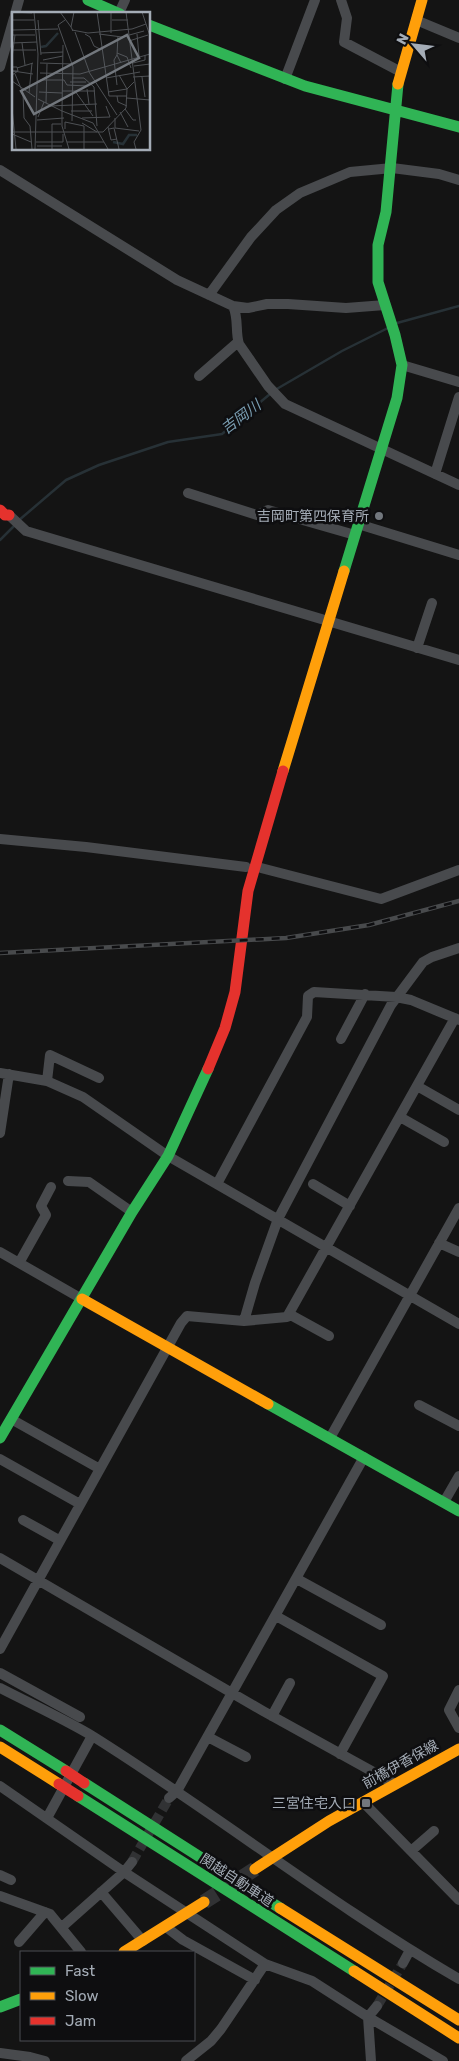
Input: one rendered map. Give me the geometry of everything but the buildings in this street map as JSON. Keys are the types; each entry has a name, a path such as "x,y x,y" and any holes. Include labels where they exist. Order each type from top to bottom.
{"main road":[{"path":"88,0 118,12"},
{"path":"0,1438 132,1212 168,1156 202,1085 225,1028 235,992 248,891 328,621 397,398 402,365 395,335 378,282 378,244 386,212 392,168 395,109 401,72 422,0"},
{"path":"150,25 305,86 459,126"},
{"path":"82,1299 459,1511"},
{"name":"関越自動車道","path":"0,1730 313,1930 459,2020"},
{"name":"関越自動車道","path":"0,1747 459,2038"},
{"name":"前橋伊香保線","path":"255,1870 272,1857 363,1802 459,1749"},
{"path":"126,1951 204,1902"},
{"path":"0,2007 20,1999"}],"street":[{"path":"120,12 124,0"},
{"path":"286,79 315,0"},
{"path":"341,0 347,18 344,42 401,72"},
{"path":"416,20 459,38"},
{"path":"0,67 12,25"},
{"path":"209,295 251,237 287,201 313,187 350,172 392,168 439,174 459,180"},
{"path":"0,170 178,280 233,306 248,308 267,304 288,304 387,309"},
{"path":"233,306 238,320 238,342 268,386 285,404 459,485"},
{"path":"200,376 238,342"},
{"path":"402,365 459,382"},
{"path":"435,474 459,397"},
{"path":"188,493 257,515 268,510 459,555"},
{"path":"3,514 24,529 459,660"},
{"path":"417,648 432,603"},
{"path":"0,839 246,866"},
{"path":"261,868 381,899 459,870"},
{"path":"244,1321 255,1283 278,1219 396,997 423,962 432,956 459,948"},
{"path":"0,1649 37,1579 181,1323 187,1316 244,1321 287,1317 417,1086 457,1019 411,1000 396,997 314,992 308,996 307,1017 217,1184"},
{"path":"341,1039 365,994"},
{"path":"48,1081 50,1055 99,1078"},
{"path":"0,1133 5,1073 48,1081 83,1097 168,1156 328,1246 459,1324"},
{"path":"417,1086 459,1110"},
{"path":"400,1117 444,1142"},
{"path":"68,1181 88,1182 132,1212"},
{"path":"313,1184 350,1206"},
{"path":"19,1263 46,1214 41,1206 51,1187"},
{"path":"330,1438 459,1208"},
{"path":"439,1243 459,1252"},
{"path":"0,1252 82,1299"},
{"path":"289,1314 329,1336"},
{"path":"419,1405 459,1426"},
{"path":"11,1419 100,1469"},
{"path":"173,1794 208,1737 364,1457"},
{"path":"0,1459 80,1504"},
{"path":"444,1502 459,1476"},
{"path":"23,1520 59,1540"},
{"path":"0,1558 272,1716 395,1784"},
{"path":"296,1579 381,1624"},
{"path":"276,1616 383,1676 340,1754"},
{"path":"0,1673 80,1717"},
{"path":"272,1716 290,1683"},
{"path":"0,1688 92,1736 173,1794 272,1857 410,1950 459,1979"},
{"path":"459,1690 449,1710 459,1728"},
{"path":"47,1818 92,1736"},
{"path":"208,1737 246,1757"},
{"path":"0,1786 124,1872 265,1964 312,1980 368,2017 442,2061"},
{"path":"363,1802 459,1900"},
{"path":"411,1851 434,1831"},
{"path":"62,1927 124,1872 132,1862"},
{"path":"0,1874 11,1880"},
{"path":"101,1892 143,1941"},
{"path":"0,1896 50,1914 80,1951"},
{"path":"19,1942 45,1912"},
{"path":"166,1927 183,1940 255,1980"},
{"path":"403,1964 410,1950"},
{"path":"186,2061 215,2037 230,2018 265,1964"},
{"path":"371,2061 368,2017 377,2006"},
{"path":"0,2053 45,2061"}],"waterway":[{"name":"吉岡川","path":"397,323 459,306"},
{"name":"吉岡川","path":"275,390 342,351 388,328"},
{"name":"吉岡川","path":"18,521 66,480 99,465 168,442 222,434 270,394"},
{"name":"吉岡川","path":"0,540 15,525"}],"tunnel":[{"path":"132,1862 169,1798"},
{"path":"204,1902 255,1869"},
{"path":"377,2006 403,1963"}],"railway":[{"path":"0,953 286,938 369,925 459,901"}],"traffic: fast":[{"path":"88,0 115,12"},
{"path":"150,25 305,86 459,127"},
{"path":"344,571 397,398 402,365 395,335 378,282 378,245 386,212 398,84"},
{"path":"0,1438 132,1212 168,1156 208,1069"},
{"path":"268,1404 459,1511"},
{"path":"0,1730 66,1771"},
{"path":"84,1783 280,1908"},
{"path":"78,1796 354,1971"},
{"path":"0,2007 20,1999"}],"traffic: slow":[{"path":"398,84 422,0"},
{"path":"283,771 344,571"},
{"path":"82,1299 268,1404"},
{"path":"0,1747 59,1784"},
{"path":"255,1869 329,1821 459,1749"},
{"path":"126,1951 204,1902"},
{"path":"280,1908 459,2020"},
{"path":"354,1971 459,2038"}],"traffic: jam":[{"path":"0,510 5,515 9,515"},
{"path":"208,1069 225,1028 235,992 248,891 283,771"},
{"path":"66,1771 84,1783"},
{"path":"59,1784 78,1796"}],"place":[{"name":"吉岡町第四保育所","path":"379,516"},
{"name":"三宮住宅入口","path":"366,1803"}]}
